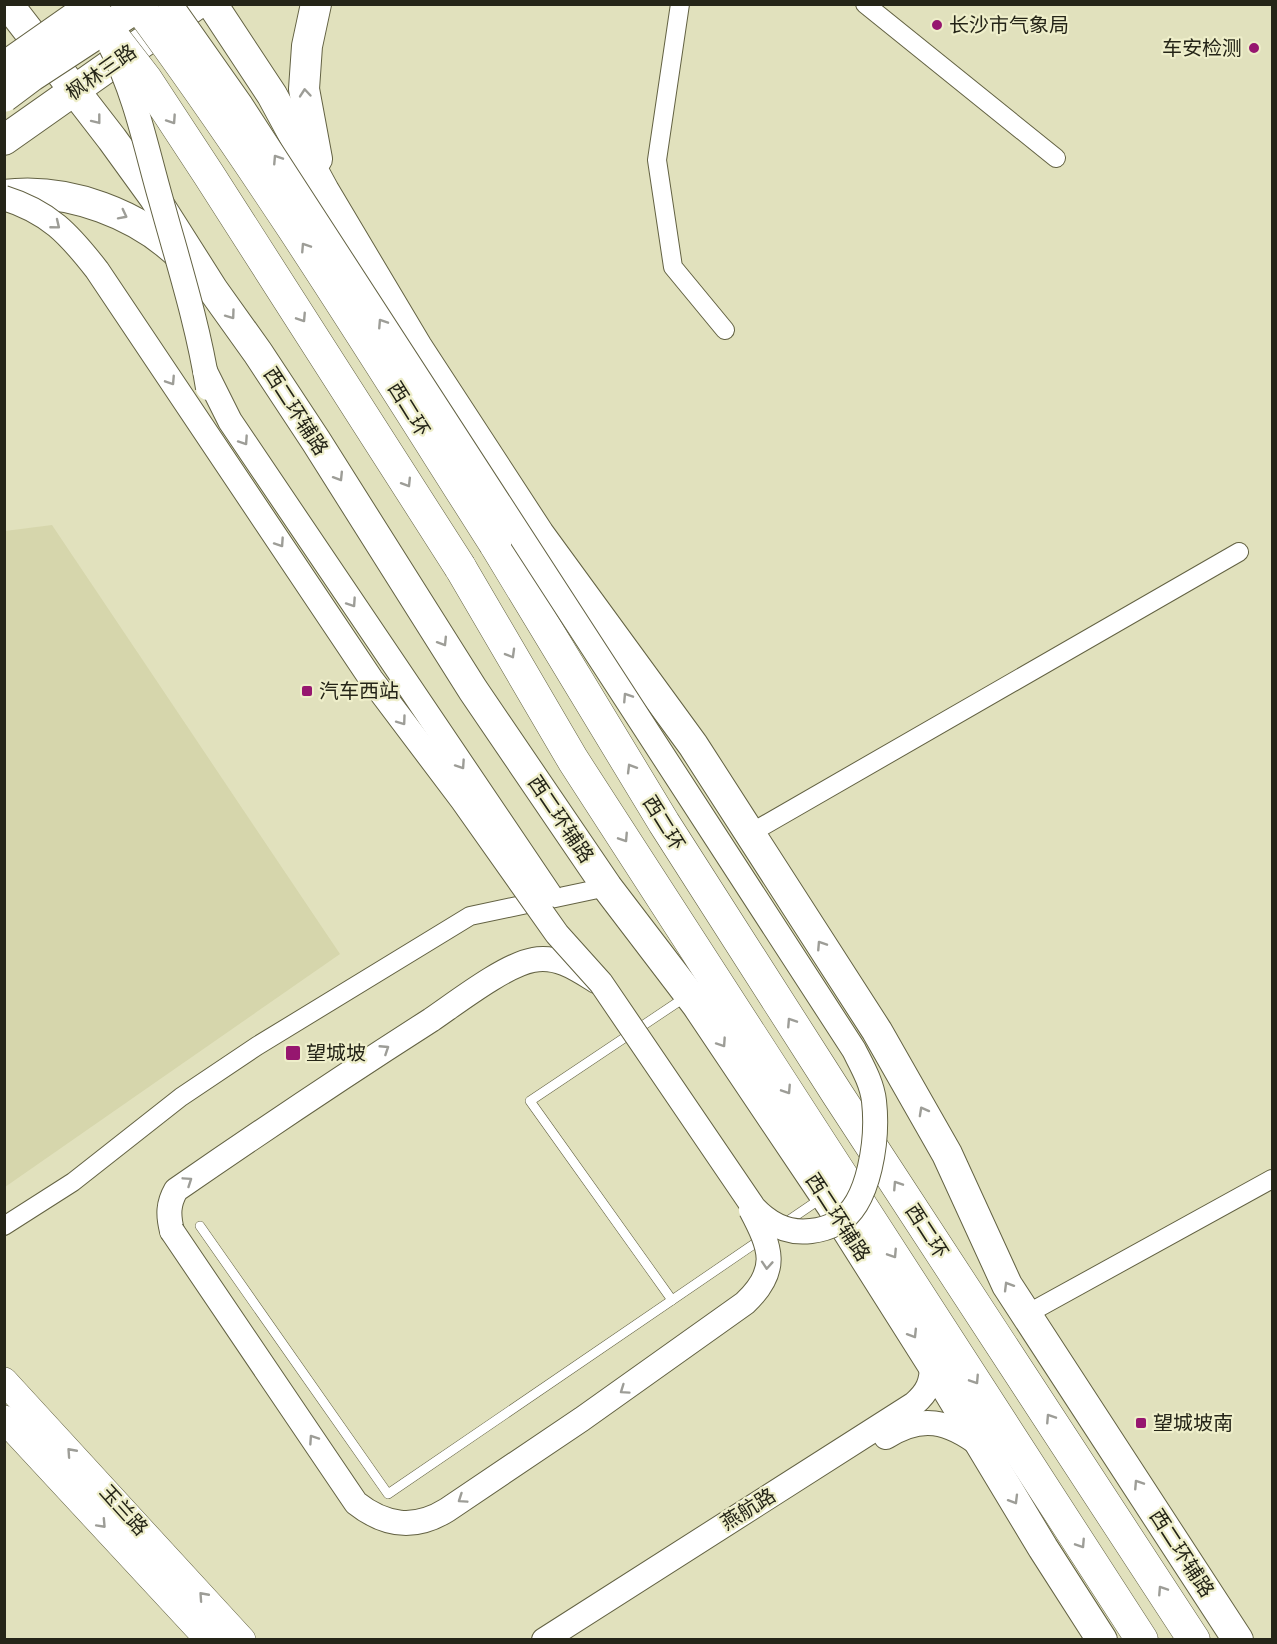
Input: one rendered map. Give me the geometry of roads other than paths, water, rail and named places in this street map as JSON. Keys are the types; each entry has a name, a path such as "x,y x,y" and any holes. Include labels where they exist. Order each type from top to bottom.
{"highway":[{"name":"西二环","path":"137,4 192,78 263,183 495,544 664,824 1194,1640"},
{"name":"西二环","path":"89,5 146,79 209,175 460,567 573,760 1142,1640"}],"main road":[{"path":"4,67 94,4"},
{"path":"4,97 142,4"},
{"name":"枫林三路","path":"4,140 197,4"},
{"name":"西二环辅路","path":"212,4 272,95 324,191 417,347 539,534 661,699 878,1032 947,1154 1007,1285 1238,1640"},
{"path":"316,4 307,46 304,89 324,191"},
{"name":"西二环辅路","path":"9,7 154,197 213,290 304,422 473,690 607,887 689,995 825,1196 932,1364 1043,1548 1102,1640"},
{"path":"4,197 55,196 79,200 113,211 133,220 170,245 213,290"},
{"name":"玉兰路","path":"4,1381 242,1640"},
{"name":"玉兰路","path":"4,1419 209,1640"}],"street":[{"path":"170,4 241,105 839,1025 867,1075 874,1100 872,1159 859,1198 849,1214 823,1229 801,1232 780,1227 765,1219 742,1192 601,983 563,915 230,421 205,371"},
{"path":"680,4 657,160 673,267 725,330"},
{"path":"865,4 1056,158"},
{"path":"89,5 113,50 140,119 205,371 220,455"},
{"path":"4,197 35,210 72,238 97,270 371,679 463,801 557,934 601,983"},
{"path":"749,834 1239,552"},
{"path":"4,1226 73,1182 181,1096 470,916 607,887"},
{"path":"601,983 562,962 548,959 533,960 518,965 289,1112 176,1190 169,1202 168,1216 172,1231 356,1503 370,1515 384,1520 402,1523 419,1522 435,1517 582,1419 729,1316 760,1289 768,1272 766,1244 742,1192"},
{"path":"1027,1314 1272,1179"},
{"name":"燕航路","path":"544,1640 914,1404 930,1387 932,1364"},
{"name":"燕航路","path":"568,1640 676,1574 895,1431 909,1425 924,1422 935,1423 962,1432 981,1446"}],"lane":[{"path":"672,1300 530,1101 689,995"},
{"path":"200,1226 388,1494 825,1196"}],"place":[{"name":"长沙市气象局","path":"937,25"},
{"name":"车安检测","path":"1254,48"},
{"name":"汽车西站","path":"307,691"},
{"name":"望城坡","path":"293,1053"},
{"name":"望城坡南","path":"1141,1423"}]}
